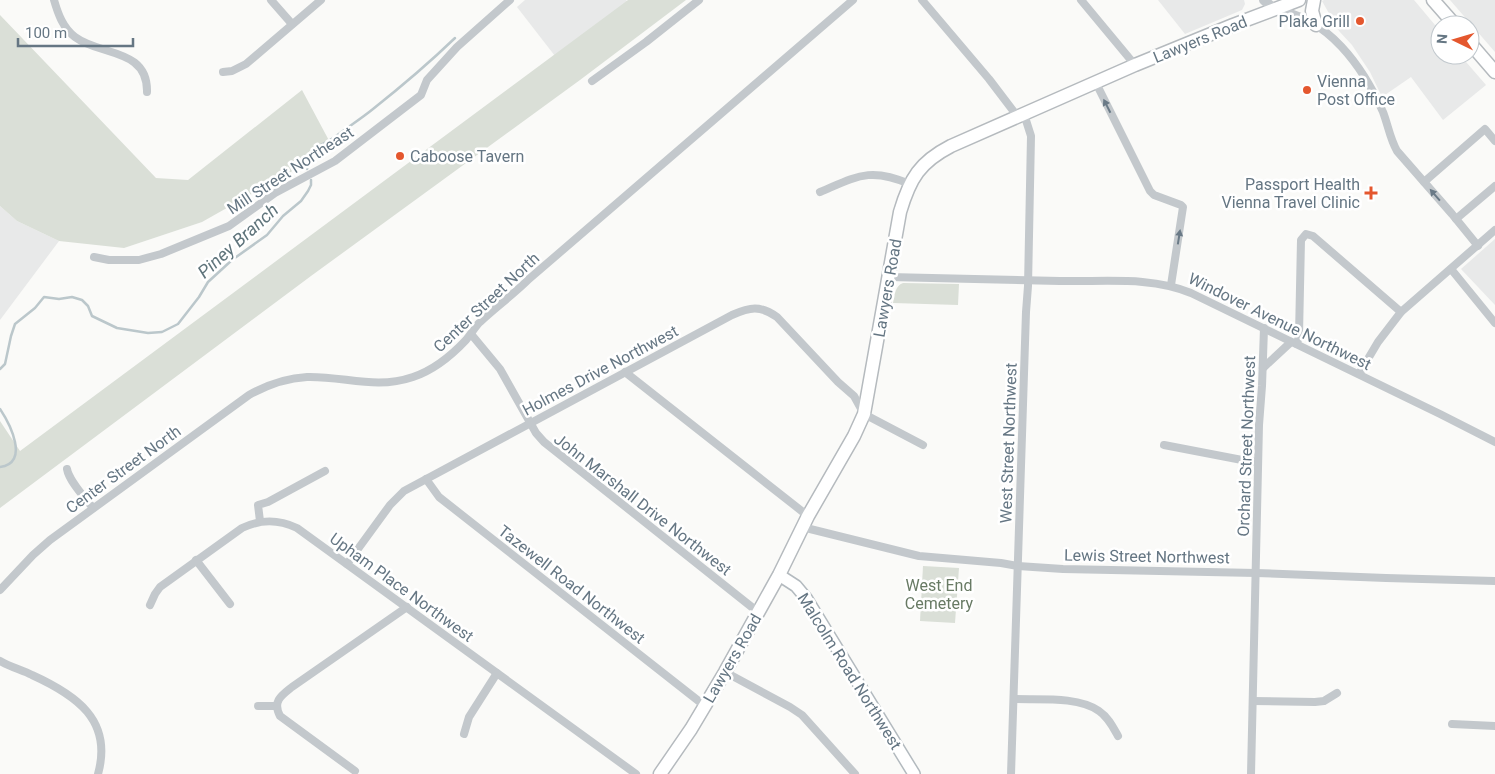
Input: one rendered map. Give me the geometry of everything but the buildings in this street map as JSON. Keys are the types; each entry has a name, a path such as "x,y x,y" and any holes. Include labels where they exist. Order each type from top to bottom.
{"main road":[{"name":"Lawyers Road","path":"660,774 705,706 779,575 805,521 854,436 864,414 900,212 910,184 920,168 936,154 951,146 1135,65 1299,0"},
{"path":"1314,0 1312,11 1316,25"},
{"path":"1433,0 1446,15"},
{"path":"1480,54 1495,72"},
{"name":"Malcolm Road Northwest","path":"779,575 796,586 806,598 914,774"}],"street":[{"path":"54,0 61,20 69,32 84,43 122,55 138,65 146,80 147,92"},
{"path":"271,0 292,24"},
{"path":"223,72 232,71 246,64 321,0"},
{"name":"Mill Street Northeast","path":"94,257 109,260 139,260 161,254 229,226 274,193 335,161 421,95 427,80 457,47 510,0"},
{"path":"592,81 699,0"},
{"name":"Center Street North","path":"0,590 33,556 63,530 249,395 262,388 277,382 306,377 369,383 400,381 415,377 444,361 457,350 480,322 854,0"},
{"path":"922,0 1021,116"},
{"path":"1081,0 1135,65"},
{"path":"1264,0 1274,10 1292,13 1316,25 1329,35 1351,59 1362,73 1382,110 1397,152 1478,246"},
{"path":"1096,83 1150,191 1181,204 1183,208 1171,285"},
{"name":"West Street Northwest","path":"1011,774 1028,280 1031,136 1021,116"},
{"path":"1424,182 1485,129 1495,141"},
{"path":"820,192 856,177 867,175 886,175 910,184"},
{"path":"1456,219 1495,186"},
{"path":"1359,374 1378,342 1402,312 1495,230"},
{"path":"1263,368 1294,343 1299,334 1300,240 1306,234 1313,236 1402,312"},
{"path":"1451,269 1495,323"},
{"name":"Windover Avenue Northwest","path":"888,277 1113,281 1171,285 1192,293 1495,442"},
{"name":"Holmes Drive Northwest","path":"347,564 390,505 404,491 732,315 745,310 762,309 777,317 838,382 854,396 864,414"},
{"name":"Orchard Street Northwest","path":"1250,774 1258,462 1264,328"},
{"name":"John Marshall Drive Northwest","path":"470,334 500,369 536,433 549,447 758,612"},
{"path":"625,372 805,521"},
{"path":"864,414 923,445"},
{"path":"1164,445 1258,462"},
{"path":"67,469 73,482 93,508"},
{"path":"260,521 258,505 268,502 325,471"},
{"name":"Tazewell Road Northwest","path":"426,479 439,497 705,706"},
{"name":"Upham Place Northwest","path":"150,605 160,588 242,528 260,521 280,521 298,528 636,774"},
{"name":"Lewis Street Northwest","path":"805,521 919,556 1018,566 1091,570 1121,569 1495,581"},
{"path":"196,560 230,604"},
{"path":"355,771 280,716 276,706 280,696 292,687 407,608"},
{"path":"0,662 52,686 76,701 88,712 94,720 101,740 102,751 98,774"},
{"path":"724,672 802,715 855,774"},
{"path":"464,734 469,717 497,673"},
{"path":"1253,701 1315,702 1324,701 1338,693"},
{"path":"1014,699 1070,701 1090,706 1106,717 1118,736"},
{"path":"258,706 276,706"},
{"path":"1452,724 1495,726"}],"shaded area":[{"path":"525,0 626,0 628,2 555,56 517,7"},
{"path":"1158,0 1244,0 1245,4 1242,10 1185,34"},
{"path":"1414,0 1430,19 1430,65 1469,65 1486,85 1443,120 1411,77 1382,97 1370,72 1352,45 1339,31 1322,1"},
{"path":"1450,0 1495,0 1495,52 1480,35 1480,15 1463,15"},
{"path":"0,206 17,221 59,241 0,320"},
{"path":"1495,239 1495,305 1461,269"}],"green space":[{"path":"628,0 686,0 0,508 0,421 20,451"},
{"path":"0,15 156,178 188,180 302,90 333,148 202,222 124,248 59,241 17,221 0,206"},
{"path":"903,283 959,284 958,305 893,303 897,288"},
{"name":"West End Cemetery","path":"923,566 959,568 955,623 920,621"}],"waterway":[{"name":"Piney Branch","path":"307,169 311,155 316,148 334,138 369,112 455,38"},
{"name":"Piney Branch","path":"0,369 5,364 15,324 35,308 44,297 59,299 72,297 82,300 88,306 92,316 117,328 148,333 162,332 178,324 208,282 232,260 267,235 283,216 301,201 311,185 311,180"},
{"name":"Piney Branch","path":"0,409 12,433 16,451 14,458 9,464 0,467"}],"place":[{"name":"Plaka Grill","path":"1360,21"},
{"name":"Vienna Post Office","path":"1307,90"},
{"name":"Caboose Tavern","path":"400,156"},
{"name":"Passport Health Vienna Travel Clinic","path":"1371,193"}]}
